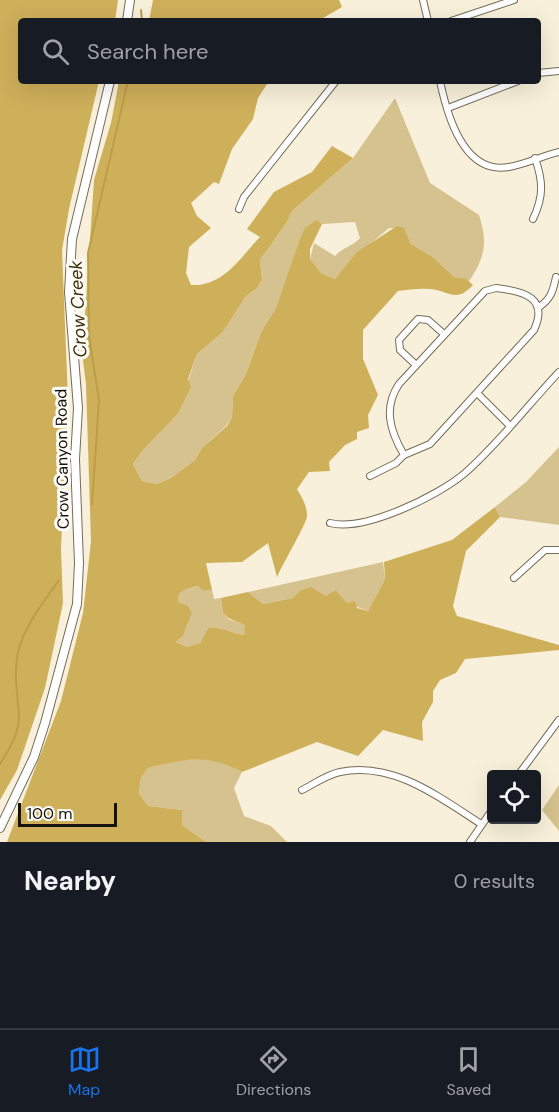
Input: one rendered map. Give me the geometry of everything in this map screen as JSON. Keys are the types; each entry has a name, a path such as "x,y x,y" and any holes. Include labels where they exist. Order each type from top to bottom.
{"main road":[{"path":"127,18 130,0"},
{"name":"Crow Canyon Road","path":"0,828 33,757 45,723 77,604 79,563 75,459 78,408 71,337 70,251 109,84"}],"street":[{"path":"423,0 427,18"},
{"path":"460,18 514,0"},
{"path":"541,73 559,71"},
{"path":"239,208 244,197 334,84"},
{"path":"440,84 460,141 474,158 485,165 509,167 559,152"},
{"path":"448,108 510,84"},
{"path":"533,219 542,202 543,192 535,158"},
{"path":"539,306 547,302 552,294 556,277"},
{"path":"369,476 396,463 404,454 430,444 478,394 534,330 540,316 539,306 531,297 496,288 485,291 416,365 390,397 389,411 395,439 404,454"},
{"path":"416,365 400,350 399,340 418,319 428,320 444,334"},
{"path":"330,523 339,526 358,524 392,512 435,492 464,474 559,372"},
{"path":"478,394 510,426"},
{"path":"514,578 545,550 559,550"},
{"path":"522,770 559,720"},
{"path":"302,790 340,772 362,771 384,775 417,783 481,824"},
{"path":"470,842 487,816"}],"shaded area":[{"path":"0,0 118,0 115,18 18,18 18,84 98,84 69,209 62,250 68,400 61,549 63,603 45,688 17,770 0,800"},
{"path":"153,0 339,0 342,7 323,18 150,18"},
{"path":"118,84 267,84 258,98 253,119 232,149 219,184 214,182 191,203 197,216 211,228 189,247 186,273 191,285 212,281 230,270 260,237 247,229 274,192 312,172 332,146 353,158 292,211 287,222 260,260 262,280 257,288 246,296 223,332 197,354 188,379 191,387 177,415 143,450 133,464 142,481 157,484 171,478 195,460 202,448 227,426 232,417 233,396 246,374 261,332 276,309 299,241 305,228 317,220 322,224 310,249 310,259 321,273 335,279 357,252 397,226 404,228 411,244 433,257 454,277 466,279 473,285 456,295 428,289 398,291 363,330 363,359 378,395 368,415 369,428 357,432 357,439 345,445 329,462 330,471 309,472 297,489 305,505 307,516 277,577 268,543 242,562 206,563 212,590 204,591 198,586 186,589 179,594 178,602 188,606 192,613 183,636 176,642 187,647 200,643 208,628 244,635 245,625 228,618 223,613 221,598 248,592 263,604 293,598 299,591 311,587 325,596 336,590 347,603 355,601 357,608 368,611 385,579 384,562 452,540 495,507 500,517 466,551 453,606 457,616 559,645 559,650 465,659 456,673 440,680 433,691 433,702 422,722 423,741 383,730 358,756 317,742 242,772 207,760 184,760 148,768 141,778 139,793 148,806 182,810 182,825 206,842 7,842 61,701 83,613 91,541 86,384 80,338 85,315 94,180 111,123"},
{"path":"395,98 430,183 479,215 484,242 482,257 469,281 454,277 433,257 411,244 404,229 389,228 335,279 321,273 310,259 314,243 335,256 360,238 355,222 322,224 317,220 299,241 277,309 261,332 246,374 233,396 232,417 226,426 202,448 195,460 171,478 157,484 142,481 133,464 143,450 177,415 197,354 223,332 246,296 257,288 262,280 260,260 287,222 292,211 353,158"},
{"path":"559,447 559,525 500,517 495,507 526,482"},
{"path":"383,562 385,579 368,611 347,603 336,590 325,596 299,591 293,598 263,604 248,592"},
{"path":"199,586 204,591 212,590 214,599 221,598 223,613 228,619 246,625 244,635 208,628 200,643 187,647 176,642 183,636 192,613 178,602 179,594 186,589"},
{"path":"207,759 223,762 242,772 234,788 244,816 271,826 287,842 206,842 182,825 182,810 148,806 139,793 141,778 148,768 178,760"},
{"path":"559,785 559,831 542,810"}],"waterway":[{"name":"Crow Creek","path":"141,10 142,18"},
{"name":"Crow Creek","path":"92,504 99,400 89,336 88,253 127,84"},
{"name":"Crow Creek","path":"0,764 13,741 19,723 16,669 21,642 35,614 59,580"}]}
